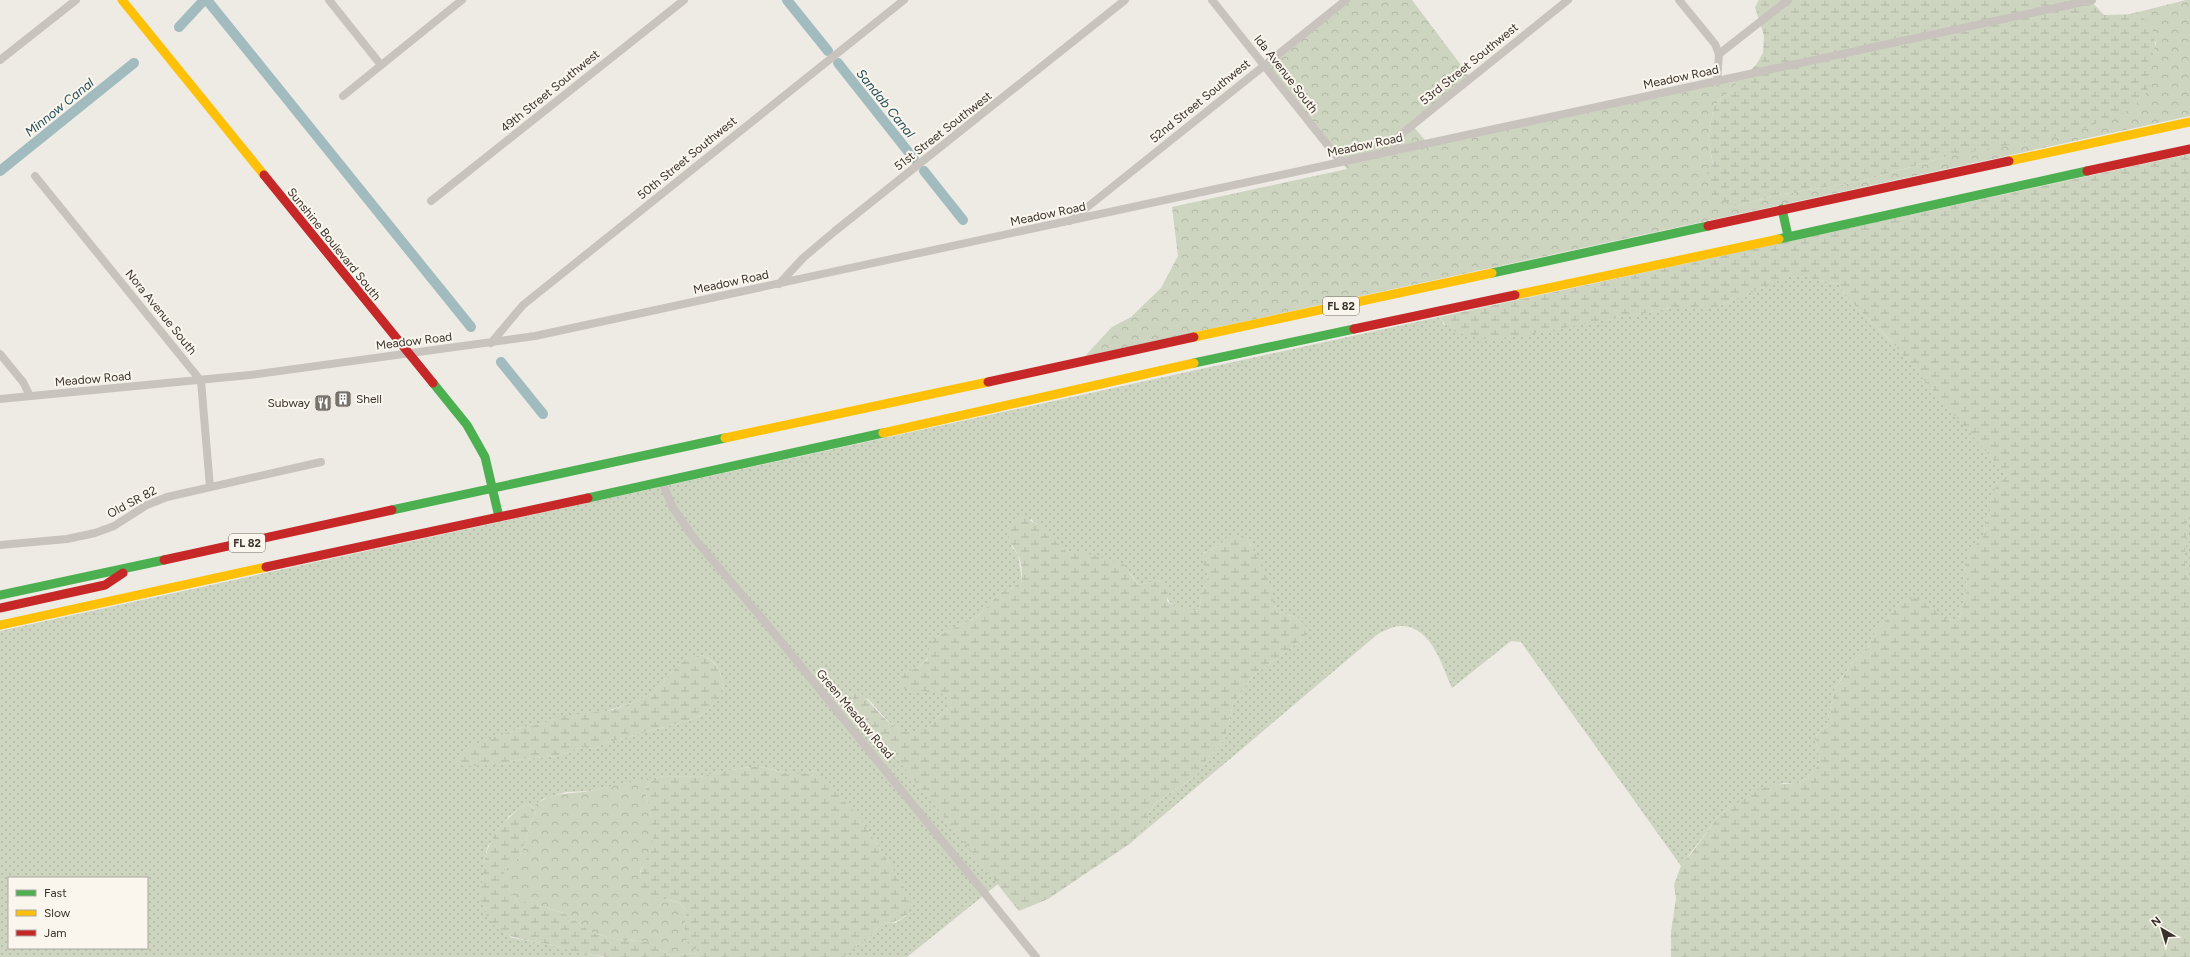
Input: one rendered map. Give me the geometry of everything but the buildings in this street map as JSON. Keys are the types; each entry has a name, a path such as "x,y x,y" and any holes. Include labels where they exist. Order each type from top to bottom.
{"main road":[{"name":"Sunshine Boulevard South","path":"122,0 474,436 485,457 499,517"},
{"name":"FL 82","path":"0,595 131,568 493,488 2190,122"},
{"name":"FL 82","path":"0,625 662,482 1261,348 2190,149"},
{"path":"1782,209 1788,236"},
{"path":"0,608 105,585 131,568"}],"street":[{"path":"0,60 76,0"},
{"path":"329,0 381,65"},
{"path":"343,96 462,0"},
{"name":"49th Street Southwest","path":"431,201 684,0"},
{"name":"50th Street Southwest","path":"492,343 523,305 904,0"},
{"name":"51st Street Southwest","path":"779,284 803,258 835,231 1125,0"},
{"name":"Ida Avenue South","path":"1212,0 1341,162"},
{"name":"52nd Street Southwest","path":"1069,221 1346,0"},
{"name":"53rd Street Southwest","path":"1394,151 1399,136 1568,0"},
{"path":"1679,0 1715,44 1719,54 1717,82"},
{"path":"1719,54 1788,0"},
{"name":"Meadow Road","path":"0,399 201,381 535,336 2092,0"},
{"name":"Nora Avenue South","path":"34,176 201,381"},
{"path":"0,354 23,382 30,396"},
{"path":"201,381 210,488"},
{"name":"Old SR 82","path":"0,545 67,539 95,533 114,526 129,514 160,500 321,462"},
{"name":"Green Meadow Road","path":"662,482 673,508 693,537 770,628 1036,957"}],"green space":[{"path":"1346,0 1412,0 1470,77 1413,126 1430,146 1747,74 1714,106 1708,138 1713,165 1738,206 1772,196 1863,181 1948,156 2144,66 2156,44 2151,26 2139,15 2126,15 2186,0 2190,0 2190,116 1085,356 1112,327 1131,317 1161,288 1178,256 1172,207 1347,169 1267,64"},
{"path":"1759,0 2090,0 2104,15 2139,14 2151,26 2155,48 2151,58 2144,66 2149,73 2147,92 2130,110 2070,134 1948,156 1863,181 1772,196 1738,206 1714,197 1705,177 1713,164 1708,138 1714,106 1756,65 1763,53 1764,36 1755,7"},
{"path":"2190,154 2190,514 2185,519 2185,564 2190,580 2190,957 1671,957 1671,932 1676,898 1674,885 1682,863 1691,854 1719,815 1729,808 1760,789 1771,785 1794,783 1805,780 1814,771 1820,761 1815,738 1821,729 1825,730 1835,689 1854,660 1868,649 1871,638 1901,601 1913,598 1925,600 1941,617 1953,620 1956,623 1958,622 1967,588 1965,565 1968,553 1984,535 1985,524 1990,512 1990,501 1994,490 2001,481 2008,477 1889,339 1844,295 1839,284 1821,281 1798,273 1714,308 1671,308 1498,340 1473,337 1458,333 1445,324 1439,317"},
{"path":"1799,272 1821,281 1839,284 1844,295 1889,339 2009,477 1990,501 1990,512 1985,524 1984,535 1965,565 1967,588 1958,622 1956,623 1953,620 1941,618 1924,600 1901,601 1871,638 1868,649 1854,660 1835,689 1825,730 1821,729 1815,738 1820,761 1814,771 1805,780 1794,783 1783,783 1729,808 1719,815 1681,866 1521,642 1511,641 1452,688 1440,659 1428,640 1421,633 1412,628 1402,626 1393,627 1379,633 1134,840 1148,826 1149,813 1155,803 1196,776 1208,757 1225,739 1233,704 1253,676 1304,638 1298,618 1276,611 1271,600 1271,589 1250,544 1230,535 1221,544 1202,554 1208,577 1203,588 1199,610 1190,610 1177,608 1172,605 1166,595 1161,580 1138,585 1131,574 1123,567 1080,553 1067,552 1031,519 1011,546 1018,555 1022,580 1013,588 1001,592 977,617 935,637 928,647 928,658 919,667 898,676 923,692 934,690 945,695 951,705 926,728 917,732 909,732 901,730 893,725 867,699 852,693 853,704 998,884 907,957 844,957 859,944 870,939 876,929 885,922 896,923 906,916 903,885 864,824 816,770 802,775 791,774 758,766 722,771 700,777 665,776 589,791 566,792 543,799 532,807 528,803 509,816 488,846 485,857 481,891 482,903 486,914 512,938 547,944 580,953 606,957 0,957 0,631 1439,317 1444,325 1577,325 1671,308 1714,308","holes":["701,655 707,657 719,670 723,682 723,695 706,712 694,719 605,743 594,749 582,747 558,756 521,759 498,765 487,764 497,737 519,728 542,724 553,719 600,713 634,702 655,692 679,664 688,658"]},
{"path":"2190,514 2190,580 2185,564 2185,519"},
{"path":"1020,515 1040,526 1067,552 1079,551 1123,564 1138,585 1161,580 1168,590 1167,601 1178,608 1190,610 1199,610 1203,588 1208,577 1201,555 1221,544 1230,535 1242,535 1255,553 1266,574 1271,587 1276,611 1298,618 1307,627 1304,638 1253,676 1233,704 1225,739 1208,757 1196,776 1155,803 1149,813 1148,826 1131,843 1048,899 1019,911 853,704 852,693 857,690 887,721 905,731 915,732 929,726 950,705 945,695 900,687 898,676 919,667 928,659 928,647 935,637 977,617 1001,592 1013,588 1022,580 1022,568 1018,555 1007,535 1009,526"},
{"path":"701,655 712,661 719,670 723,695 706,712 694,719 605,743 594,749 582,747 558,756 521,759 498,765 463,766 454,760 472,746 519,728 542,724 564,716 612,710 634,702 655,692 679,664 688,658"},
{"path":"758,766 794,774 809,773 816,770 823,776 864,824 903,885 912,906 904,917 898,921 885,922 876,929 870,939 859,944 844,957 606,957 582,954 508,935 493,924 487,916 482,904 481,893 484,862 487,851 496,832 502,824 528,803 536,812 531,822 521,855 504,871 504,883 518,903 530,903 564,913 593,933 615,939 649,942 669,955 702,953 688,944 684,933 686,910 678,902 644,895 640,878 641,871 652,845 653,836 652,818 645,790 654,778 665,776 700,777 722,771"},
{"path":"654,778 645,790 654,834 649,855 640,872 667,900 678,902 686,910 684,933 702,953 669,955 649,942 615,939 593,933 564,913 530,903 518,903 504,883 504,871 521,855 531,822 536,812 532,807 546,798 553,796 590,791"}],"waterway":[{"name":"Minnow Canal","path":"179,27 204,0"},
{"path":"207,0 471,327"},
{"name":"Sandab Canal","path":"787,0 828,51"},
{"name":"Minnow Canal","path":"0,171 134,63"},
{"name":"Sandab Canal","path":"838,63 914,159"},
{"name":"Sandab Canal","path":"924,171 963,220"},
{"path":"501,362 543,414"}],"traffic: fast":[{"path":"1779,239 2087,171"},
{"path":"1782,209 1788,236"},
{"path":"1492,273 1708,226"},
{"path":"1194,363 1354,329"},
{"path":"433,383 467,425 485,457 499,517"},
{"path":"588,498 883,433"},
{"path":"392,510 725,438"},
{"path":"0,595 164,560"}],"traffic: slow":[{"path":"122,0 264,175"},
{"path":"2009,161 2190,122"},
{"path":"1515,295 1779,239"},
{"path":"1194,337 1492,273"},
{"path":"883,433 1194,363"},
{"path":"725,438 988,382"},
{"path":"0,625 266,567"}],"traffic: jam":[{"path":"2087,171 2190,149"},
{"path":"1708,226 2009,161"},
{"path":"264,175 433,383"},
{"path":"1354,329 1515,295"},
{"path":"988,382 1194,337"},
{"path":"266,567 588,498"},
{"path":"164,560 392,510"},
{"path":"0,608 105,585 123,573"}],"place":[{"name":"Shell","path":"343,399"},
{"name":"Subway","path":"323,403"}]}
